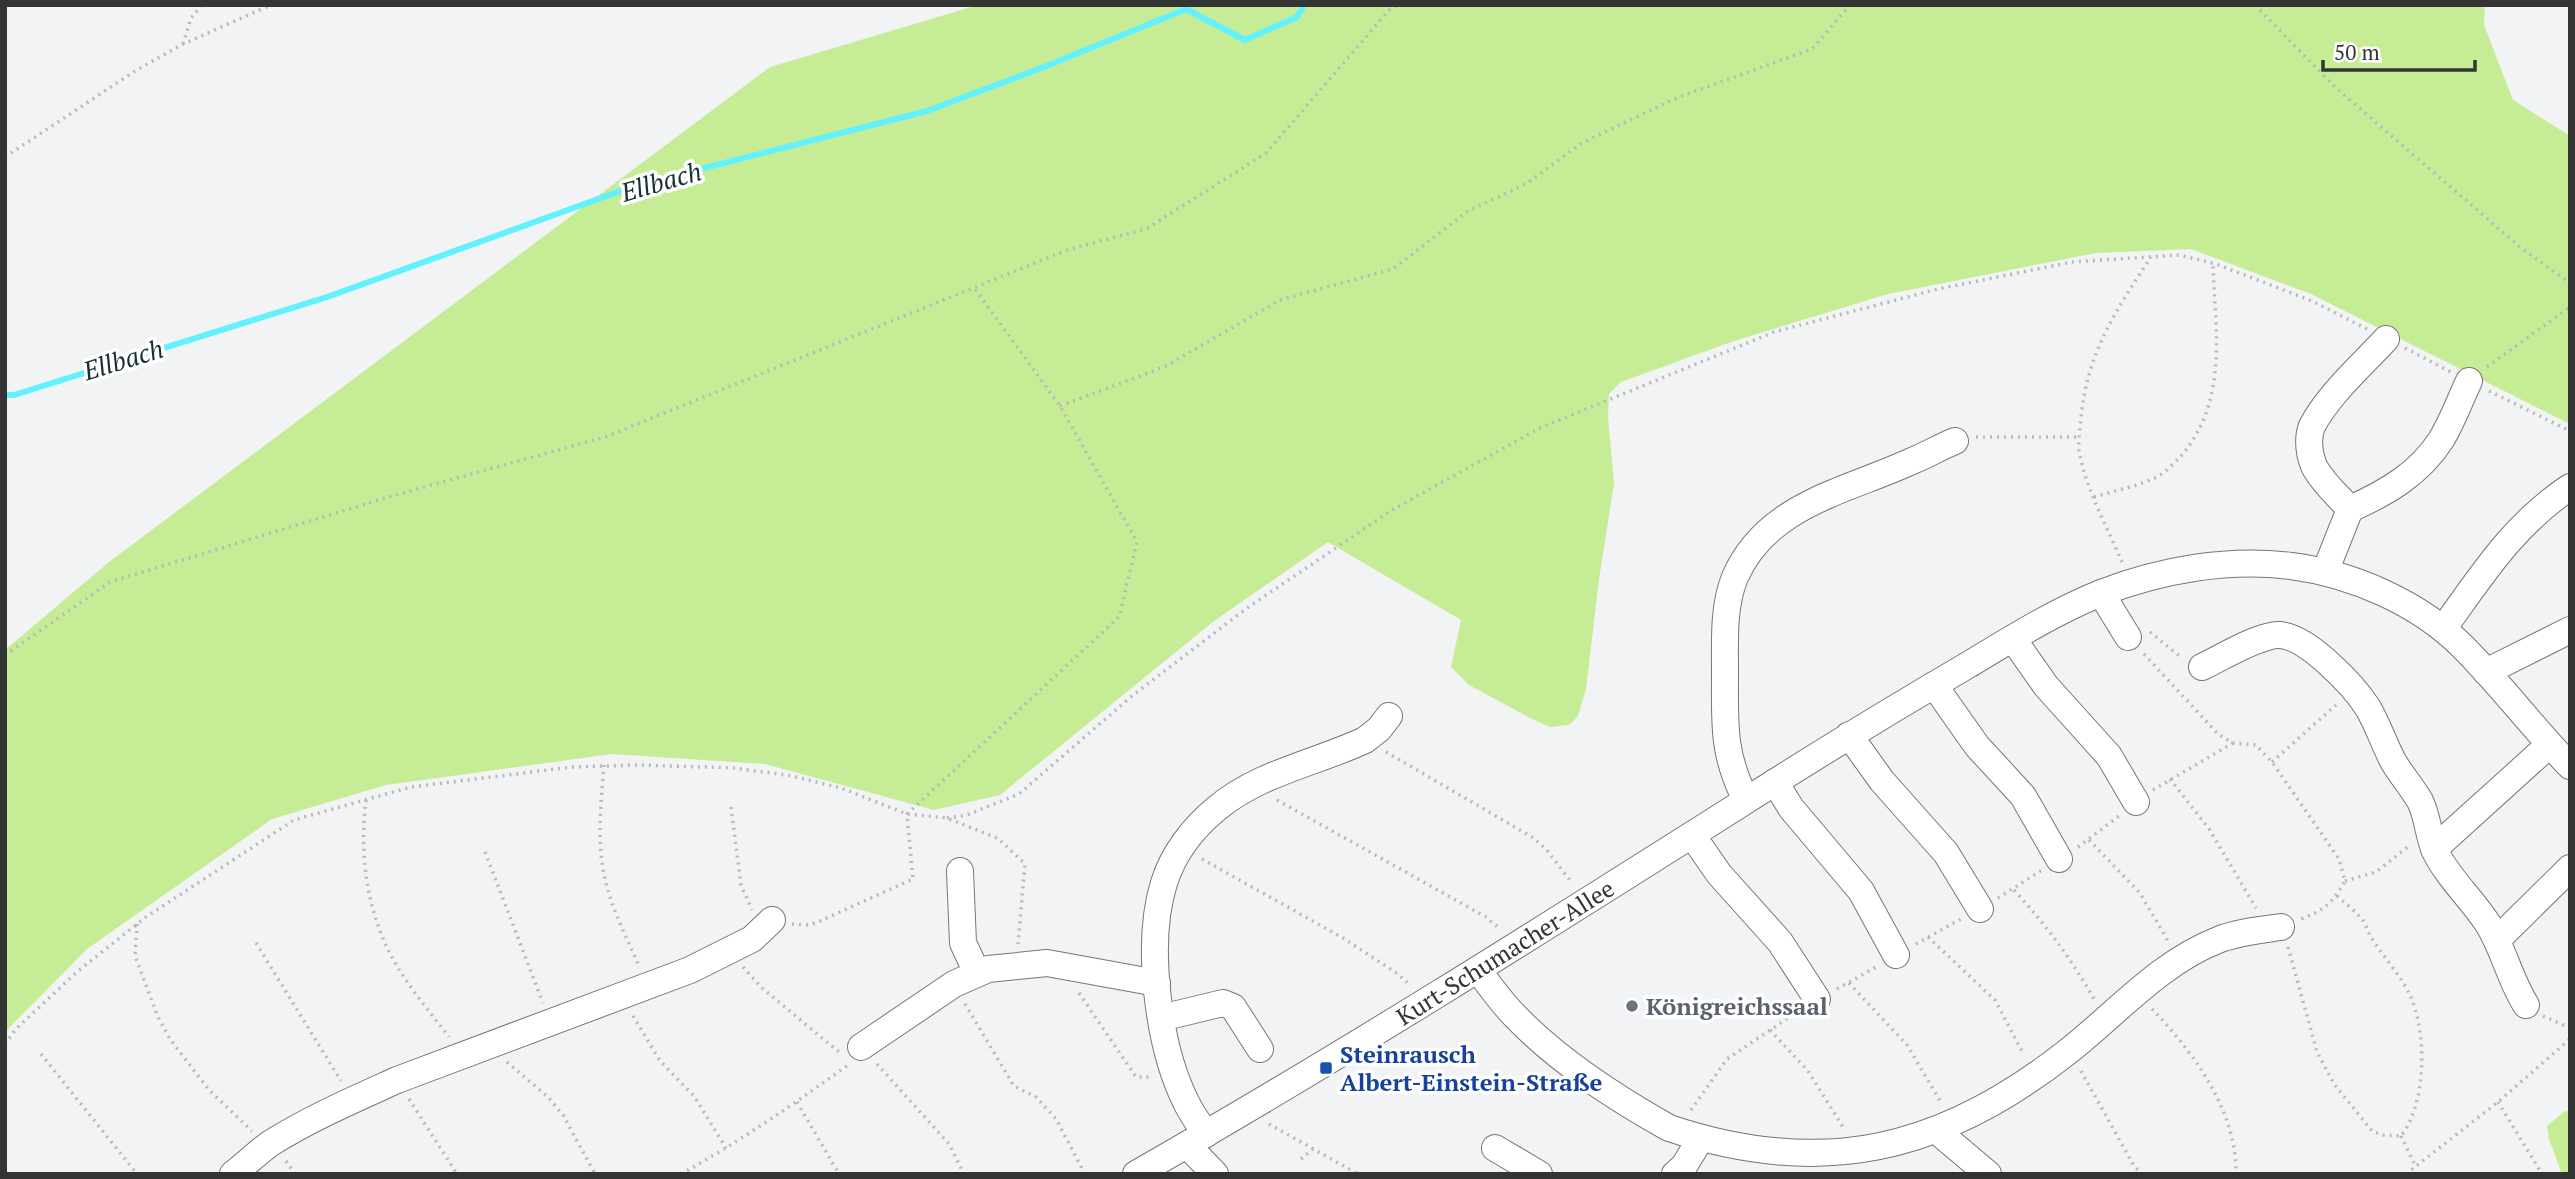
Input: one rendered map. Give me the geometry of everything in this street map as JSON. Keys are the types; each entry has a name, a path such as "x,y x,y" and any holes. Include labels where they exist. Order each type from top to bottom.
{"street":[{"path":"2350,509 2315,467 2311,455 2311,427 2341,387 2386,339"},
{"path":"2325,572 2350,509 2384,494 2418,469 2441,440 2469,380"},
{"path":"1746,800 1731,769 1725,736 1725,631 1727,609 1735,579 1748,552 1770,529 1794,510 1955,441"},
{"path":"2443,629 2507,540 2553,498 2570,487"},
{"name":"Kurt-Schumacher-Allee","path":"1136,1174 1424,1004 1849,735 2063,610 2131,583 2177,571 2218,565 2262,564 2325,572 2389,596 2443,629 2486,672 2570,766"},
{"path":"2101,593 2123,630"},
{"path":"2486,672 2570,630"},
{"path":"2202,667 2266,637 2281,635 2300,642 2355,690 2370,710 2394,763 2419,800 2432,841 2444,866 2476,906 2497,940 2526,1005"},
{"path":"2013,639 2046,686 2109,756 2136,802"},
{"path":"1934,685 1977,746 2023,796 2059,859"},
{"path":"1215,1174 1196,1139 1176,1079 1161,1018 1154,937 1165,880 1181,848 1216,809 1251,785 1366,740 1389,716"},
{"path":"1849,735 1882,781 1946,853 1980,909"},
{"path":"2432,841 2549,745"},
{"path":"1775,782 1791,808 1861,891 1896,955"},
{"path":"1692,835 1719,874 1780,942 1816,999"},
{"path":"2497,940 2570,868"},
{"path":"960,871 965,979"},
{"path":"233,1174 268,1145 353,1100 494,1042 649,986 730,951 768,925"},
{"path":"1478,970 1514,1016 1542,1041 1636,1109 1698,1143 1742,1158 1789,1168 1835,1169 1884,1158 1949,1132 1990,1108 2035,1076 2136,993 2180,961 2220,939 2272,928"},
{"path":"857,1054 965,979 988,969 1046,963 1157,983"},
{"path":"1161,1018 1223,1003 1233,1007 1260,1049"},
{"path":"1949,1132 1988,1174"},
{"path":"1675,1174 1684,1166 1698,1143"},
{"path":"1495,1148 1539,1174"}],"path":[{"path":"183,44 191,18 202,5"},
{"path":"5,157 135,71 183,44 271,5"},
{"path":"5,655 110,582 392,496 605,437 1067,250 1146,229 1266,153 1391,8 1398,5"},
{"path":"1060,406 1164,367 1280,300 1393,269 1468,211 1526,184 1582,144 1679,97 1812,49 1850,5"},
{"path":"2255,5 2336,89 2519,247 2570,283"},
{"path":"5,1044 16,1029 78,971 137,924 294,820 411,787 500,774 604,765 735,768 793,776 841,788 907,814 947,818 967,815 1019,794 1133,695 1247,608 1392,510 1540,428 1774,332 1938,289 2072,262 2179,255 2213,263 2312,301 2570,431"},
{"path":"2131,583 2094,497 2079,450 2079,437 2083,395 2099,341 2151,257"},
{"path":"2094,497 2157,477 2189,446 2201,427 2215,383 2213,263"},
{"path":"907,814 1119,617 1137,542 1060,406 975,289"},
{"path":"2469,380 2570,307"},
{"path":"1955,441 1987,436 2079,437"},
{"path":"2123,630 2145,628 2193,667 2202,667"},
{"path":"2123,630 2218,734 2233,743 2256,746 2272,762 2339,859 2345,881"},
{"path":"2272,762 2355,690"},
{"path":"1366,740 1532,837 1546,849 1586,901"},
{"path":"2233,743 2170,779 2209,829 2255,905 2292,956 2317,1052 2334,1084 2372,1131 2382,1135 2401,1136"},
{"path":"604,765 600,838 604,875 615,911 649,986"},
{"path":"1251,785 1486,917 1496,924 1514,947"},
{"path":"366,800 362,835 366,875 374,911 386,944 411,987 462,1055"},
{"path":"731,807 745,899 768,925 809,925 913,879 907,814"},
{"path":"947,818 999,838 1025,864 1018,950 1020,964"},
{"path":"2089,840 2140,893 2180,961"},
{"path":"2272,928 2319,912 2337,895 2345,881 2376,872 2409,846 2432,841"},
{"path":"1181,848 1343,938 1398,974 1424,1004"},
{"path":"485,852 550,1021"},
{"path":"2013,889 2064,950 2105,1019"},
{"path":"2337,895 2363,920 2369,935 2410,994 2418,1019 2421,1076 2417,1103 2409,1125 2401,1136"},
{"path":"137,924 135,956 158,1017 170,1039 209,1090 268,1145"},
{"path":"1928,937 1995,1000 2035,1076"},
{"path":"256,943 353,1100"},
{"path":"730,951 762,988 857,1054 933,1123 949,1144 964,1174"},
{"path":"1060,966 1136,1077 1176,1079"},
{"path":"965,979 1014,1086 1036,1097 1056,1119 1084,1174"},
{"path":"1849,982 1907,1045 1921,1065 1949,1132"},
{"path":"2136,993 2172,1031 2202,1073 2226,1117 2236,1154 2236,1174"},
{"path":"621,996 650,1047 694,1097 726,1148"},
{"path":"1770,1030 1808,1071 1844,1129"},
{"path":"2406,1174 2498,1102 2570,1039"},
{"path":"494,1042 507,1062 548,1097 563,1115 595,1174"},
{"path":"2067,1052 2090,1083 2134,1166 2142,1174"},
{"path":"41,1054 137,1174"},
{"path":"681,1174 797,1102 857,1054"},
{"path":"397,1080 457,1174"},
{"path":"797,1102 839,1174"},
{"path":"2498,1102 2542,1174"},
{"path":"1246,1111 1358,1174"},
{"path":"2401,1136 2416,1167"},
{"path":"1301,1159 1313,1149"}],"green space":[{"path":"978,5 2485,5 2484,25 2513,100 2570,136 2570,424 2311,294 2191,249 2096,253 1888,294 1734,341 1621,382 1609,394 1608,417 1614,484 1586,689 1578,716 1569,725 1550,727 1469,685 1451,667 1461,620 1328,542 1214,621 1000,795 934,810 765,764 612,754 386,785 272,819 87,949 5,1032 5,650 109,562 770,67"},
{"path":"2570,1110 2570,1174 2562,1174 2547,1126"}],"waterway":[{"name":"Ellbach","path":"5,395 14,395 330,296 634,186 927,111 1186,9 1245,40 1297,17 1304,5"}],"place":[{"name":"Königreichssaal","path":"1632,1006"},
{"name":"Steinrausch Albert-Einstein-Straße","path":"1326,1068"}]}
